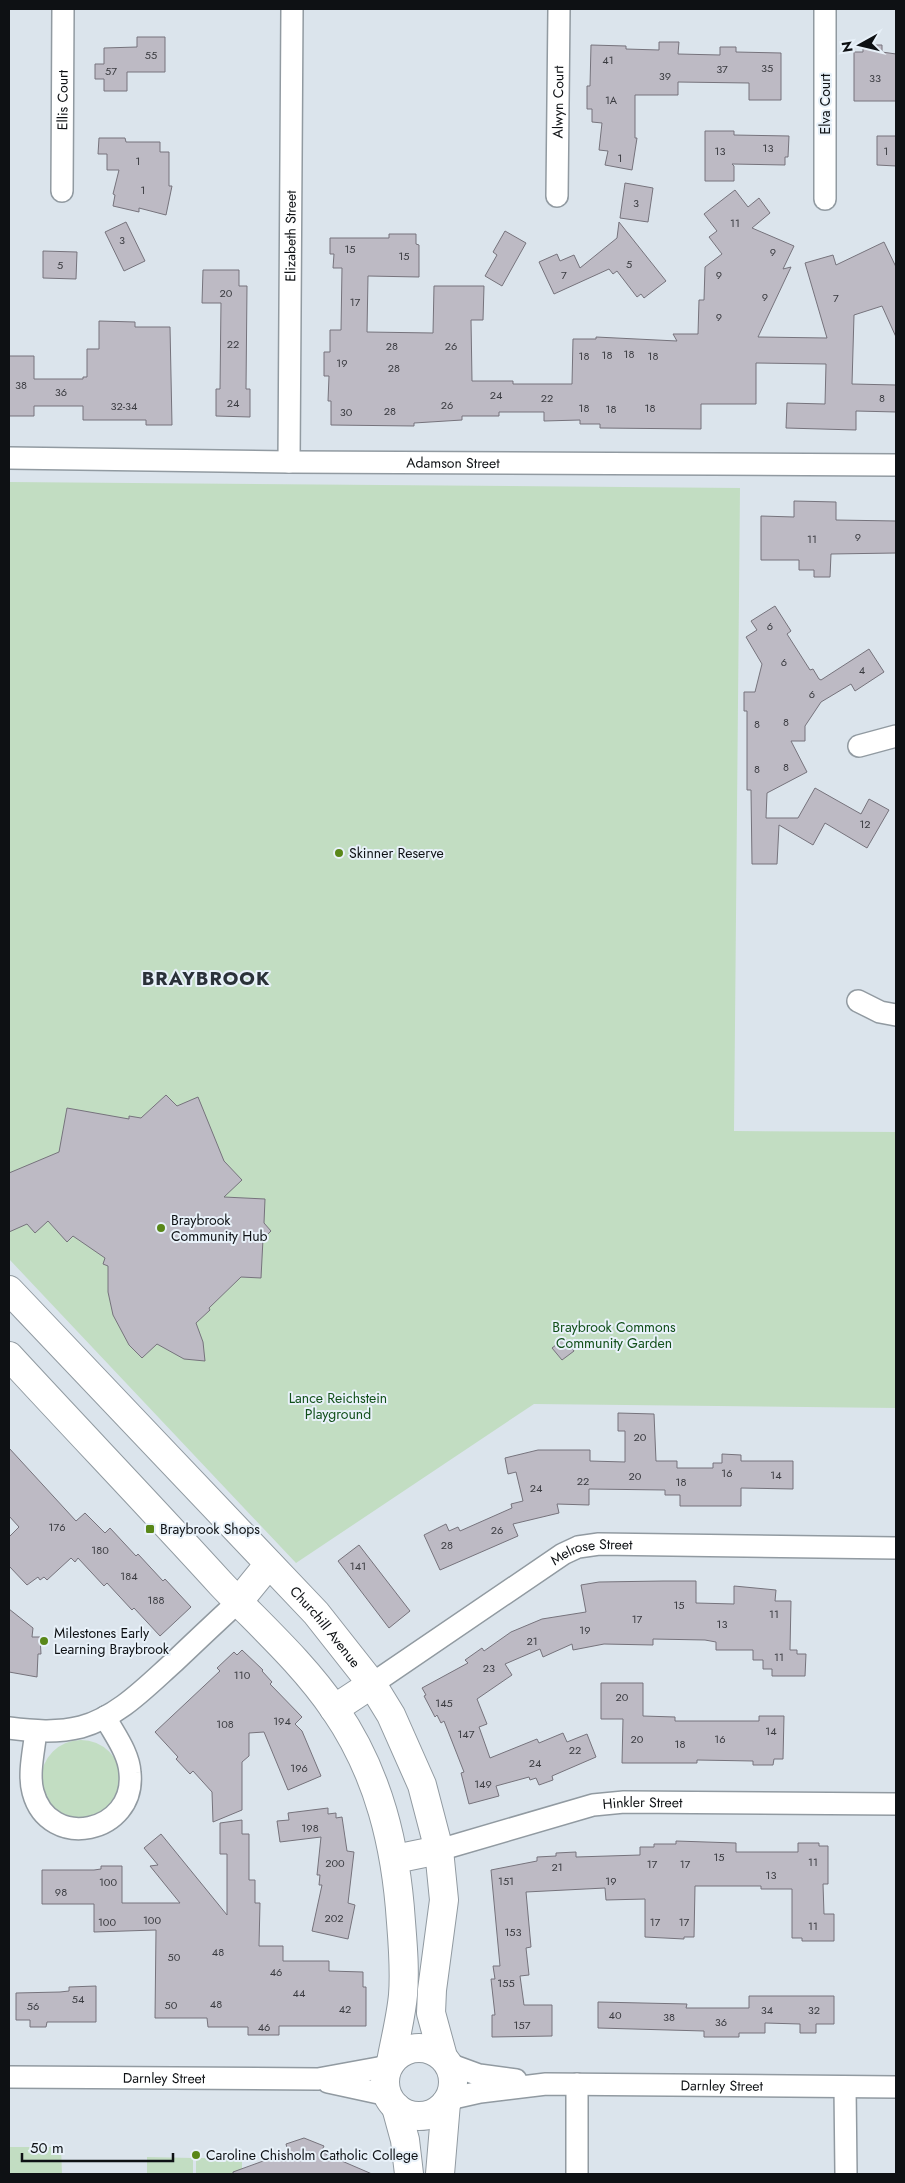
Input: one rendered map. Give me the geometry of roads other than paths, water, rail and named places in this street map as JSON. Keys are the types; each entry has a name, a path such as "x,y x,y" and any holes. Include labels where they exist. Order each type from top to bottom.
{"main road":[{"name":"Churchill Avenue","path":"9,1290 316,1613 372,1684 391,1715 422,1784 439,1850 444,1900 432,1990 431,2013 446,2061"},
{"path":"9,1356 155,1510 238,1602 302,1667 334,1709 356,1743 380,1799 395,1859 404,1969 403,1997 386,2076 392,2101 406,2140 409,2174"},
{"path":"238,1602 269,1564"},
{"name":"Melrose Street","path":"334,1709 372,1684"},
{"name":"Hinkler Street","path":"395,1859 439,1850"},
{"path":"390,2064 400,2054 416,2048 433,2051 446,2061 453,2076 453,2088 448,2101 440,2174"},
{"path":"392,2101 405,2113 416,2116 433,2113 448,2101"}],"street":[{"name":"Ellis Court","path":"62,191 63,9"},
{"name":"Elizabeth Street","path":"289,462 292,9"},
{"name":"Alwyn Court","path":"557,196 559,9"},
{"name":"Elva Court","path":"825,199 826,9"},
{"name":"Adamson Street","path":"9,458 289,462 896,465"},
{"path":"859,746 896,736"},
{"path":"858,1001 880,1012 896,1015"},
{"name":"Melrose Street","path":"372,1684 563,1554 578,1547 599,1544 896,1548"},
{"path":"9,1728 36,1731 82,1727 105,1717 140,1693 238,1602"},
{"path":"36,1731 32,1776 33,1792 38,1804 46,1815 58,1824 86,1829 99,1826 113,1818 124,1802 129,1788 130,1772 126,1756 105,1717"},
{"name":"Hinkler Street","path":"439,1850 593,1805 624,1802 896,1804"},
{"name":"Darnley Street","path":"446,2061 480,2075 546,2084"},
{"name":"Darnley Street","path":"9,2077 318,2079 390,2064"},
{"name":"Darnley Street","path":"318,2079 392,2101"},
{"name":"Darnley Street","path":"448,2101 480,2092 546,2084 896,2087"},
{"path":"576,2084 577,2174"},
{"path":"845,2087 846,2174"}],"place":[{"name":"Skinner Reserve","path":"339,853"},
{"name":"Braybrook Community Hub","path":"161,1228"},
{"name":"Braybrook Shops","path":"150,1529"},
{"name":"Milestones Early Learning Braybrook","path":"44,1641"},
{"name":"Caroline Chisholm Catholic College","path":"196,2155"}],"district":[{"name":"BRAYBROOK","path":"206,978"}],"park label":[{"name":"Braybrook Commons Community Garden","path":"614,1335"},
{"name":"Lance Reichstein Playground","path":"338,1406"}]}
